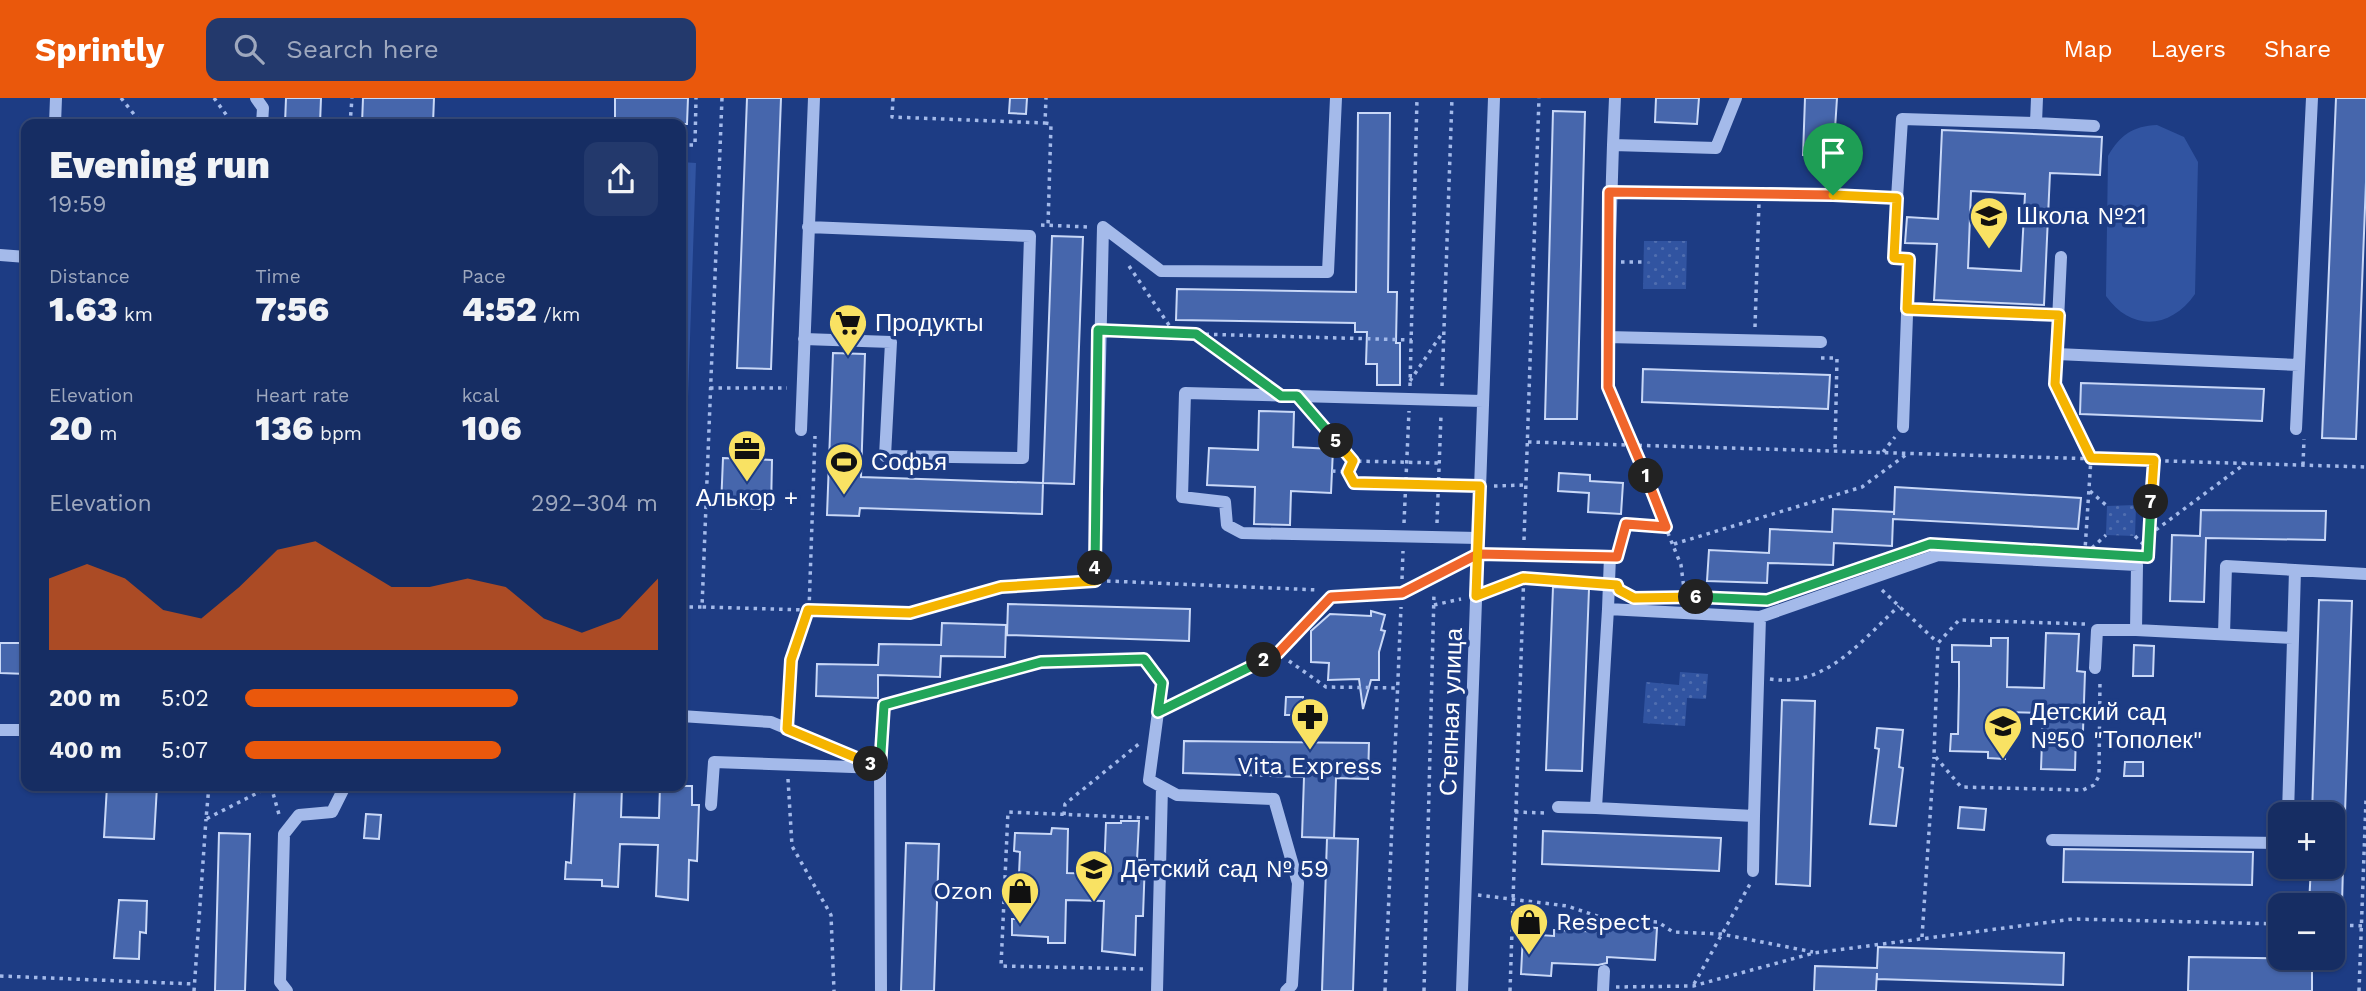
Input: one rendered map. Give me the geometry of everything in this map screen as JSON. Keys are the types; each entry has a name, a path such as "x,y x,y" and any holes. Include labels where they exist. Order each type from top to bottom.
{"street":[{"path":"55,119 56,98"},
{"path":"256,98 263,108 262,119"},
{"path":"801,430 814,98"},
{"path":"1103,228 1161,271 1328,272 1336,98"},
{"name":"Степная улица","path":"1462,991 1494,98"},
{"path":"1608,387 1609,192 1615,98"},
{"path":"1613,145 1716,148 1736,98"},
{"path":"2036,123 2037,98"},
{"path":"2296,429 2312,98"},
{"path":"1903,427 1909,259 1894,258 1902,119 2094,126"},
{"path":"1765,193 1897,198"},
{"path":"804,339 891,342 886,456 1023,458 1030,236 808,228"},
{"path":"1095,581 1098,330 1103,228"},
{"path":"0,256 21,257"},
{"path":"2055,384 2061,257"},
{"path":"1907,309 2059,315"},
{"path":"1607,337 1821,342"},
{"path":"2057,354 2299,365"},
{"path":"1478,538 1242,533 1227,525 1225,502 1182,497 1185,393 1483,401"},
{"path":"1158,712 1278,653 1331,597 1402,593 1478,554 1610,556 1596,808"},
{"path":"1608,609 1760,617 1938,555 2137,565 2136,630"},
{"path":"2224,634 2227,566 2366,574"},
{"path":"2288,802 2295,570"},
{"path":"1753,871 1760,617"},
{"path":"2095,668 2097,630 2293,638"},
{"path":"881,991 880,768 884,705 1041,662 1144,659 1162,683 1149,780 1177,795 1274,799 1298,884 1292,985 1286,991"},
{"path":"686,716 771,722 880,768"},
{"path":"0,730 21,730"},
{"path":"711,805 714,762 880,768"},
{"path":"1157,991 1162,787"},
{"path":"287,991 280,982 284,834 299,815 332,812 342,791"},
{"path":"1558,807 1754,816"},
{"path":"2052,840 2268,843"},
{"path":"1603,989 1604,971"}],"path":[{"path":"121,98 136,119"},
{"path":"214,98 229,119"},
{"path":"350,119 352,98"},
{"path":"686,145 695,145 696,98"},
{"path":"702,607 722,98"},
{"path":"893,98 892,117 1051,124 1048,226"},
{"path":"1045,123 1046,98"},
{"path":"1609,192 1765,193 1754,341"},
{"path":"1034,225 1103,228"},
{"path":"1125,259 1175,334"},
{"path":"1098,330 1412,340"},
{"path":"1410,381 1444,330"},
{"path":"1196,334 1260,380"},
{"path":"1821,342 1820,358 1837,358 1835,451"},
{"path":"710,388 787,390 788,376"},
{"path":"2055,384 2091,458 2085,555 2106,535"},
{"path":"1608,387 1674,544 1681,565 1685,597"},
{"path":"1297,396 1353,461 1439,463"},
{"path":"787,729 791,660 808,610 815,431"},
{"path":"1528,442 2366,467"},
{"path":"1674,544 1862,487 1909,453"},
{"path":"2135,556 2148,557 2154,460"},
{"path":"1348,472 1353,461"},
{"path":"2149,535 2246,463"},
{"path":"1332,471 1348,472"},
{"path":"1348,472 1354,483 1526,485"},
{"path":"2136,505 2152,489"},
{"path":"2089,490 2106,506"},
{"path":"1610,556 1617,557 1626,524 1666,527"},
{"path":"2135,536 2148,549"},
{"path":"1434,605 1476,596 1523,578 1609,585"},
{"path":"1870,579 1938,643"},
{"path":"686,607 910,613 1001,587 1095,581 1332,590"},
{"path":"1672,597 1767,600"},
{"path":"1766,679 1784,681 1828,671 1899,606"},
{"path":"1922,939 1938,643 1959,620 2095,624 2097,630"},
{"path":"1278,653 1326,687 1397,688"},
{"path":"1934,754 1961,787 2083,790 2094,785 2098,776 2100,677 2095,668"},
{"path":"1064,815 1065,804 1156,731"},
{"path":"787,765 792,846 831,915 834,991"},
{"path":"194,991 209,791"},
{"path":"206,819 260,791"},
{"path":"271,791 284,834"},
{"path":"2359,991 2366,800"},
{"path":"1158,969 1001,966 1008,812 1162,819"},
{"path":"1466,892 1567,906 1609,920 1658,922 1673,932 1721,934 1814,953"},
{"path":"1603,989 1670,989 1693,986 1814,953 2073,919 2268,924"},
{"path":"2345,925 2363,926"},
{"path":"0,976 194,984"}],"shaded area":[{"path":"2157,125 2184,137 2198,162 2195,294 2174,314 2151,322 2127,316 2106,296 2108,156 2117,142 2128,133 2141,127"},
{"path":"686,162 696,163 686,456"},
{"path":"1644,241 1687,241 1686,289 1643,289"},
{"path":"2136,505 2135,536 2106,535 2107,506"},
{"path":"1680,672 1708,674 1706,699 1687,698 1685,726 1643,723 1646,682 1679,685"}],"building":[{"path":"286,98 321,98 320,119 285,119"},
{"path":"363,98 434,98 433,119 362,119"},
{"path":"615,98 688,98 687,124 686,119 615,118"},
{"path":"747,98 781,98 771,369 737,368"},
{"path":"1010,98 1027,98 1026,114 1009,113"},
{"path":"1656,98 1699,98 1697,124 1655,122"},
{"path":"1805,98 1837,98 1835,129 1821,128 1820,156 1803,155"},
{"path":"2336,98 2366,98 2366,182 2356,439 2322,438"},
{"path":"1553,111 1585,112 1577,419 1545,419"},
{"path":"1358,113 1390,113 1388,292 1397,292 1396,343 1400,343 1400,385 1377,385 1377,364 1366,364 1367,332 1355,332 1355,323 1176,320 1177,289 1356,292"},
{"path":"1942,130 2102,137 2100,175 2050,173 2044,305 1934,300 1937,244 1905,243 1907,217 1938,219","holes":["1971,191 2025,194 2021,271 1968,268"]},
{"path":"1052,236 1083,237 1074,484 1043,483"},
{"path":"833,353 865,354 861,477 1043,483 1042,514 860,508 859,516 827,515"},
{"path":"1643,369 1830,375 1828,409 1642,402"},
{"path":"2081,383 2264,389 2262,421 2080,414"},
{"path":"1259,411 1294,412 1293,447 1333,449 1331,493 1291,491 1290,525 1254,524 1255,487 1207,485 1209,448 1258,450"},
{"name":"Алькор +","path":"723,458 772,460 771,509 721,507"},
{"path":"1559,473 1590,475 1590,481 1623,483 1621,514 1588,512 1589,493 1558,491"},
{"path":"1895,487 2081,498 2078,529 1893,519 1892,546 1834,543 1833,565 1768,563 1767,583 1707,581 1709,550 1769,553 1770,529 1832,532 1833,509 1894,512 1894,515"},
{"path":"2201,510 2326,511 2325,540 2206,538 2204,602 2170,601 2172,535 2200,536"},
{"path":"1553,587 1589,589 1582,771 1546,770"},
{"path":"2319,600 2352,601 2345,814 2345,802 2312,802"},
{"path":"1008,604 1190,609 1189,641 1007,635"},
{"path":"1371,611 1385,615 1381,630 1385,631 1379,652 1379,680 1371,680 1363,709 1359,679 1328,680 1329,663 1311,662 1311,631 1330,614 1371,616"},
{"path":"942,623 1006,625 1005,657 941,656 940,677 878,675 878,698 816,696 817,664 878,665 879,644 941,645"},
{"path":"2046,633 2079,634 2077,671 2085,672 2083,731 2076,731 2075,770 2041,769 2043,713 2006,712 2005,759 1988,758 1988,752 1950,751 1951,734 1958,734 1959,686 1959,662 1952,662 1952,645 1991,646 1991,638 2008,638 2007,687 2044,688"},
{"path":"0,643 21,643 21,674 0,673"},
{"path":"2134,645 2154,646 2153,676 2133,676"},
{"path":"1286,697 1303,697 1303,715 1285,715"},
{"path":"1782,700 1815,701 1810,886 1776,884"},
{"path":"1877,728 1903,730 1899,767 1903,768 1896,826 1870,824 1879,749 1875,748"},
{"path":"1184,741 1369,743 1368,779 1336,778 1334,838 1302,837 1304,777 1183,773"},
{"path":"2125,762 2143,762 2143,776 2124,776"},
{"path":"686,786 692,786 692,805 699,805 697,861 689,860 688,900 656,896 658,845 620,844 618,887 602,886 602,880 565,879 566,862 571,863 575,791 622,791 621,817 659,818 660,791 686,791"},
{"path":"107,791 157,791 154,839 104,837"},
{"path":"1960,807 1986,809 1984,830 1958,828"},
{"path":"366,814 381,815 379,839 364,838"},
{"path":"1139,821 1137,860 1145,860 1143,916 1136,916 1135,955 1102,951 1104,901 1066,900 1065,943 1048,943 1048,937 1012,935 1012,919 1018,919 1020,852 1014,851 1015,833 1051,834 1052,828 1068,829 1067,873 1104,874 1106,823"},
{"path":"1543,831 1721,838 1719,871 1542,864"},
{"path":"219,833 250,834 245,991 215,991"},
{"path":"1327,838 1358,839 1353,991 1322,991"},
{"path":"906,843 939,844 934,991 901,991"},
{"path":"2064,849 2253,852 2252,885 2063,882"},
{"path":"2310,879 2343,879 2342,893 2310,893"},
{"path":"119,900 147,901 146,933 140,932 139,959 114,958"},
{"path":"1609,925 1657,928 1655,960 1607,957 1607,963 1598,965 1552,963 1551,976 1521,974 1523,934 1554,936 1554,930 1609,932"},
{"path":"1878,947 2064,953 2063,985 1877,979 1877,973 1876,991 1814,991 1815,966 1877,968"},
{"path":"2189,957 2268,958 2268,970 2312,970 2312,991 2188,991"}],"place":[{"name":"Школа №21","path":"1989,250"},
{"name":"Продукты","path":"848,357"},
{"name":"Алькор +","path":"747,483"},
{"name":"Софья","path":"844,496"},
{"name":"Vita Express","path":"1310,751"},
{"name":"Детский сад №50 \"Тополек\"","path":"2003,760"},
{"name":"Детский сад № 59","path":"1094,903"},
{"name":"Ozon","path":"1020,925"},
{"name":"Respect","path":"1529,956"}],"route":[{"path":"1833,195 1609,192 1608,387 1666,527 1626,524 1617,557 1478,554 1402,593 1331,597 1278,653 1158,712 1162,683 1144,659 1041,662 884,705 880,768 787,729 791,660 808,610 910,613 1001,587 1095,581 1098,330 1196,334 1281,396 1297,396 1353,461 1348,472 1354,483 1480,486 1478,554 1476,596 1523,578 1617,585 1619,590 1634,598 1767,600 1930,544 2148,557 2154,460 2091,458 2055,384 2059,315 1907,309 1909,259 1894,258 1897,198 1833,195"}]}
